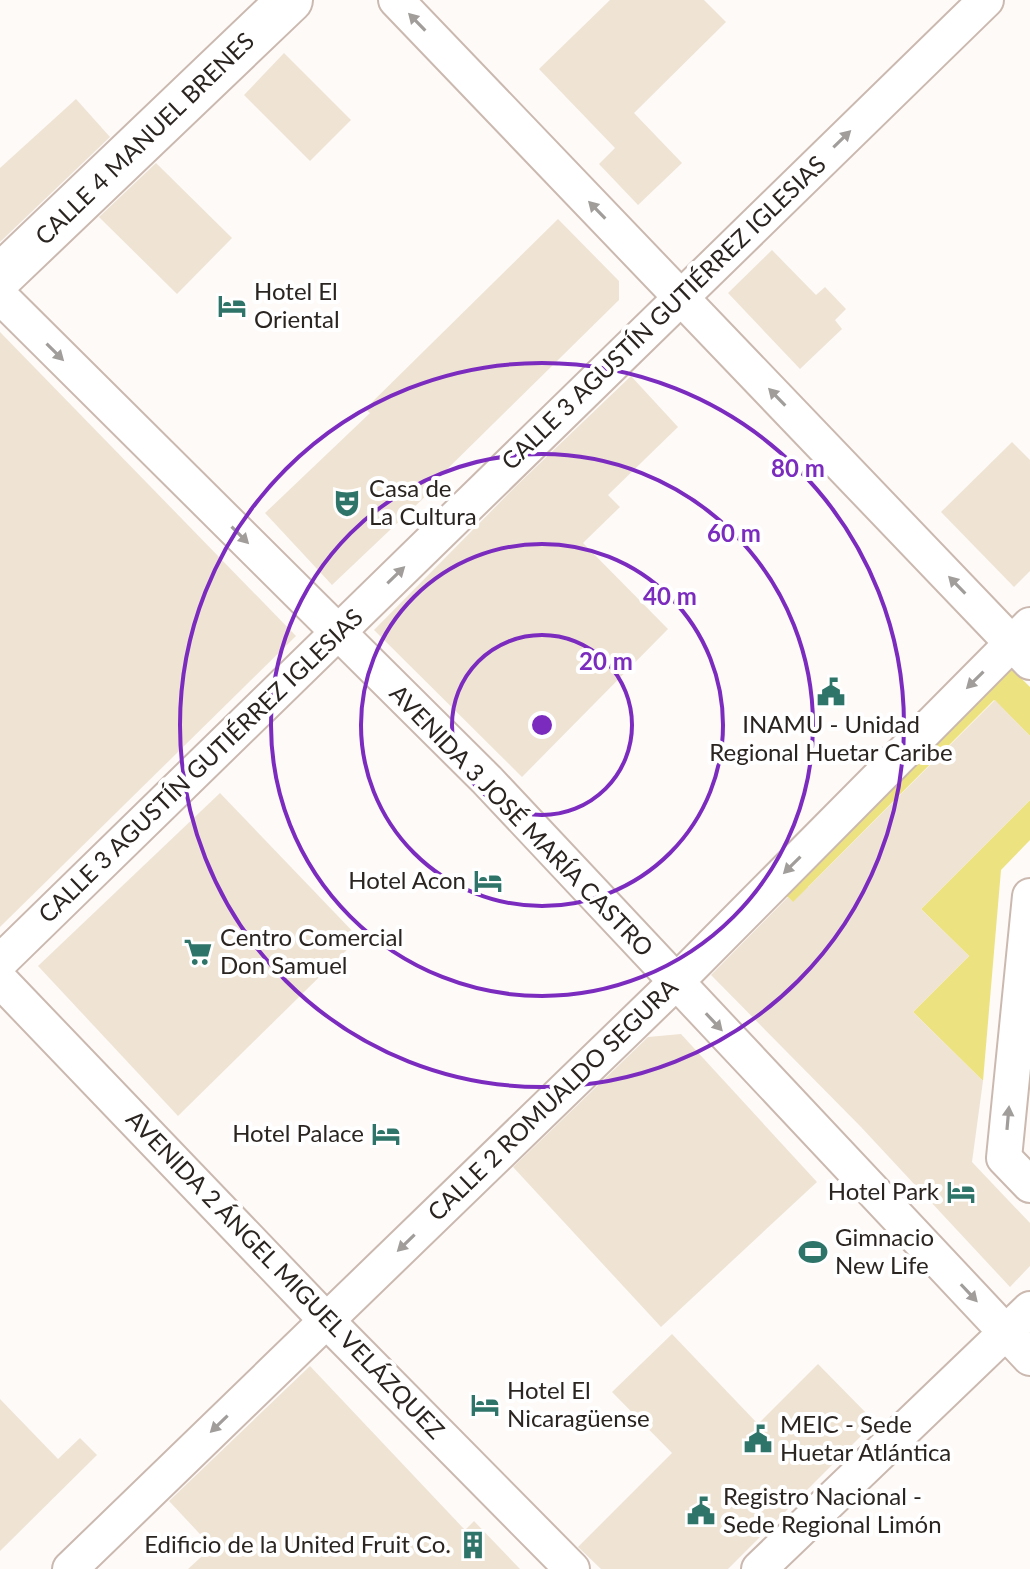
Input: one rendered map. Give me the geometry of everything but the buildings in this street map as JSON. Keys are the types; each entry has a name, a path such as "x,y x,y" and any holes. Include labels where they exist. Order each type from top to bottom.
{"main road":[{"name":"CALLE 4 MANUEL BRENES","path":"0,277 290,0"}],"street":[{"path":"396,0 680,296 1024,643"},
{"name":"CALLE 3 AGUSTÍN GUTIÉRREZ IGLESIAS","path":"0,962 986,0"},
{"name":"AVENIDA 3 JOSÉ MARÍA CASTRO","path":"0,296 487,780 676,982 1018,1320 1030,1358"},
{"name":"CALLE 2 ROMUALDO SEGURA","path":"70,1569 1024,643"},
{"path":"1030,896 1004,1158 1030,1185"},
{"name":"AVENIDA 2 ÁNGEL MIGUEL VELÁZQUEZ","path":"0,980 326,1320 572,1569"},
{"path":"759,1569 1018,1320"}],"shaded area":[{"path":"1006,663 1030,687 1030,736 994,700 808,887 834,945 782,891"},
{"path":"1030,800 1030,840 1001,870 983,1081 913,1012 969,956 921,909"}],"place":[{"name":"Hotel El Oriental","path":"232,306"},
{"name":"Casa de La Cultura","path":"347,503"},
{"name":"INAMU - Unidad Regional Huetar Caribe","path":"831,692"},
{"name":"Hotel Acon","path":"488,881"},
{"name":"Centro Comercial Don Samuel","path":"198,952"},
{"name":"Hotel Palace","path":"386,1134"},
{"name":"Hotel Park","path":"961,1192"},
{"name":"Gimnacio New Life","path":"813,1252"},
{"name":"Hotel El Nicaragüense","path":"485,1405"},
{"name":"MEIC - Sede Huetar Atlántica","path":"758,1439"},
{"name":"Registro Nacional - Sede Regional Limón","path":"701,1511"},
{"name":"Edificio de la United Fruit Co.","path":"473,1545"}]}
